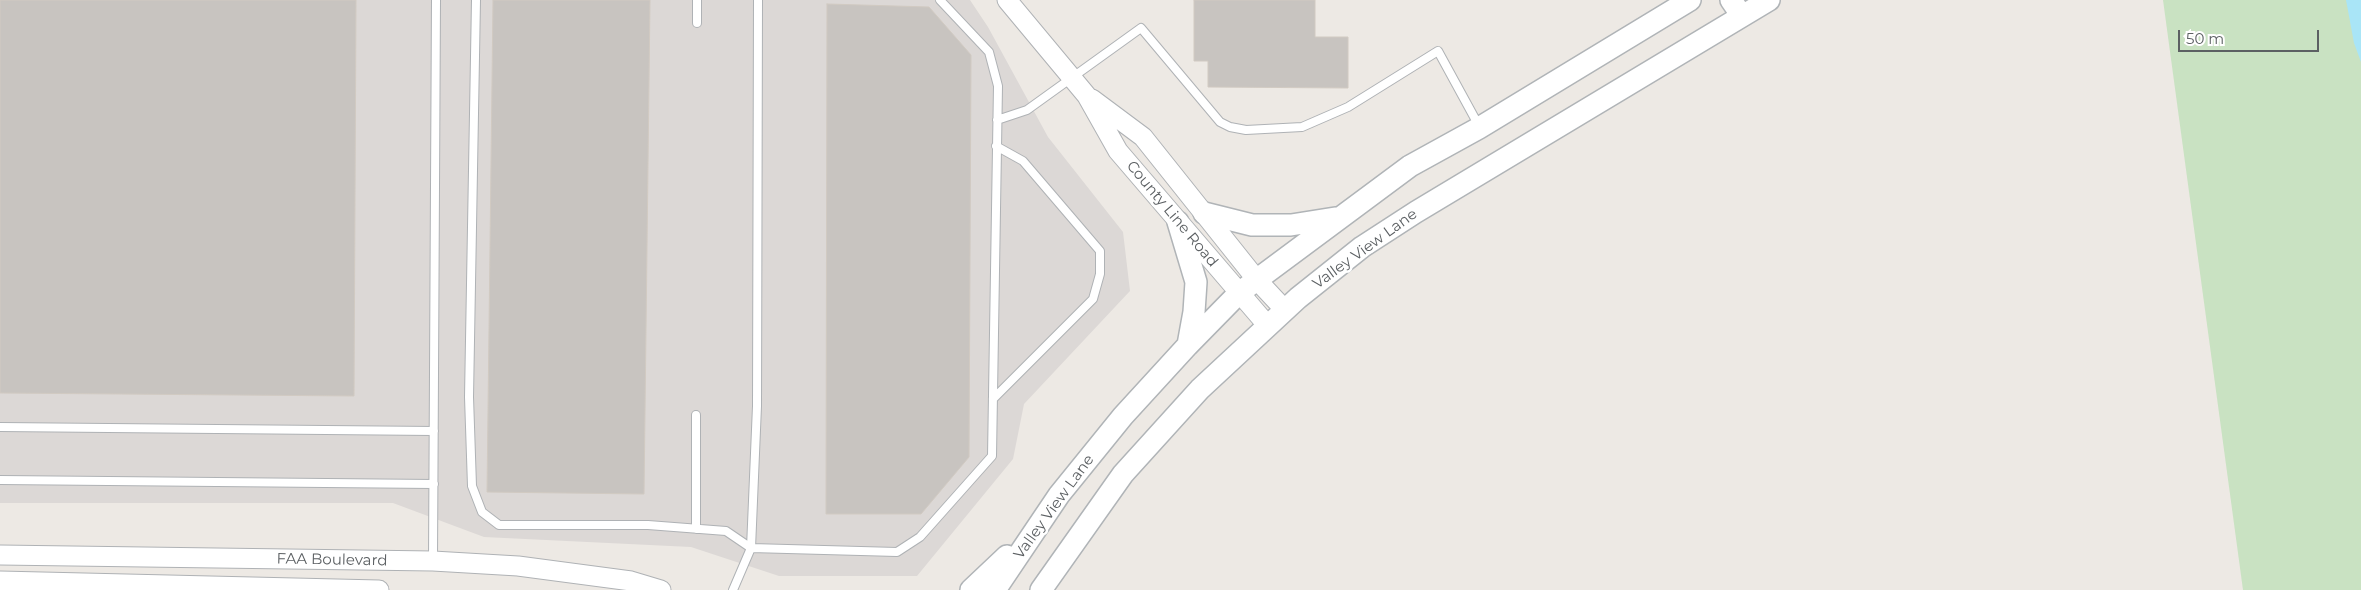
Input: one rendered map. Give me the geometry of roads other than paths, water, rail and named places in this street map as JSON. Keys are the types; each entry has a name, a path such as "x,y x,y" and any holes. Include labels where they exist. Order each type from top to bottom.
{"main road":[{"name":"Valley View Lane","path":"995,590 1059,495 1123,416 1239,293 1410,166 1480,128 1690,0"},
{"name":"Valley View Lane","path":"1041,590 1123,474 1200,389 1285,310 1362,247 1736,8 1769,0"},
{"path":"1204,212 1252,225 1291,225 1340,217"},
{"path":"1178,222 1196,282 1188,345"},
{"path":"970,590 1031,534"}],"street":[{"name":"County Line Road","path":"1007,0 1087,96 1118,151 1268,326"},
{"name":"County Line Road","path":"1087,96 1143,137 1257,280 1285,310"},
{"name":"FAA Boulevard","path":"0,555 433,561 518,566 631,581 661,590"},
{"path":"214,558 214,588"},
{"name":"FAA Boulevard","path":"0,581 214,588 379,590"}],"lane":[{"path":"433,561 436,0"},
{"path":"476,0 468,397 472,486 482,512 499,525 648,525 726,531 751,548 897,552 920,537 992,456 998,86 989,52 940,0"},
{"path":"697,0 697,23"},
{"path":"733,590 751,548 757,406 758,0"},
{"path":"997,120 1027,110 1141,28 1220,122 1230,127 1246,130 1302,127 1348,107 1438,51 1480,128"},
{"path":"993,399 1093,299 1100,274 1100,251 1023,162 996,146"},
{"path":"696,415 696,529"},
{"path":"0,427 434,431"},
{"path":"0,480 434,484"}],"water":[{"path":"2346,0 2361,0 2361,62 2354,43"}]}
